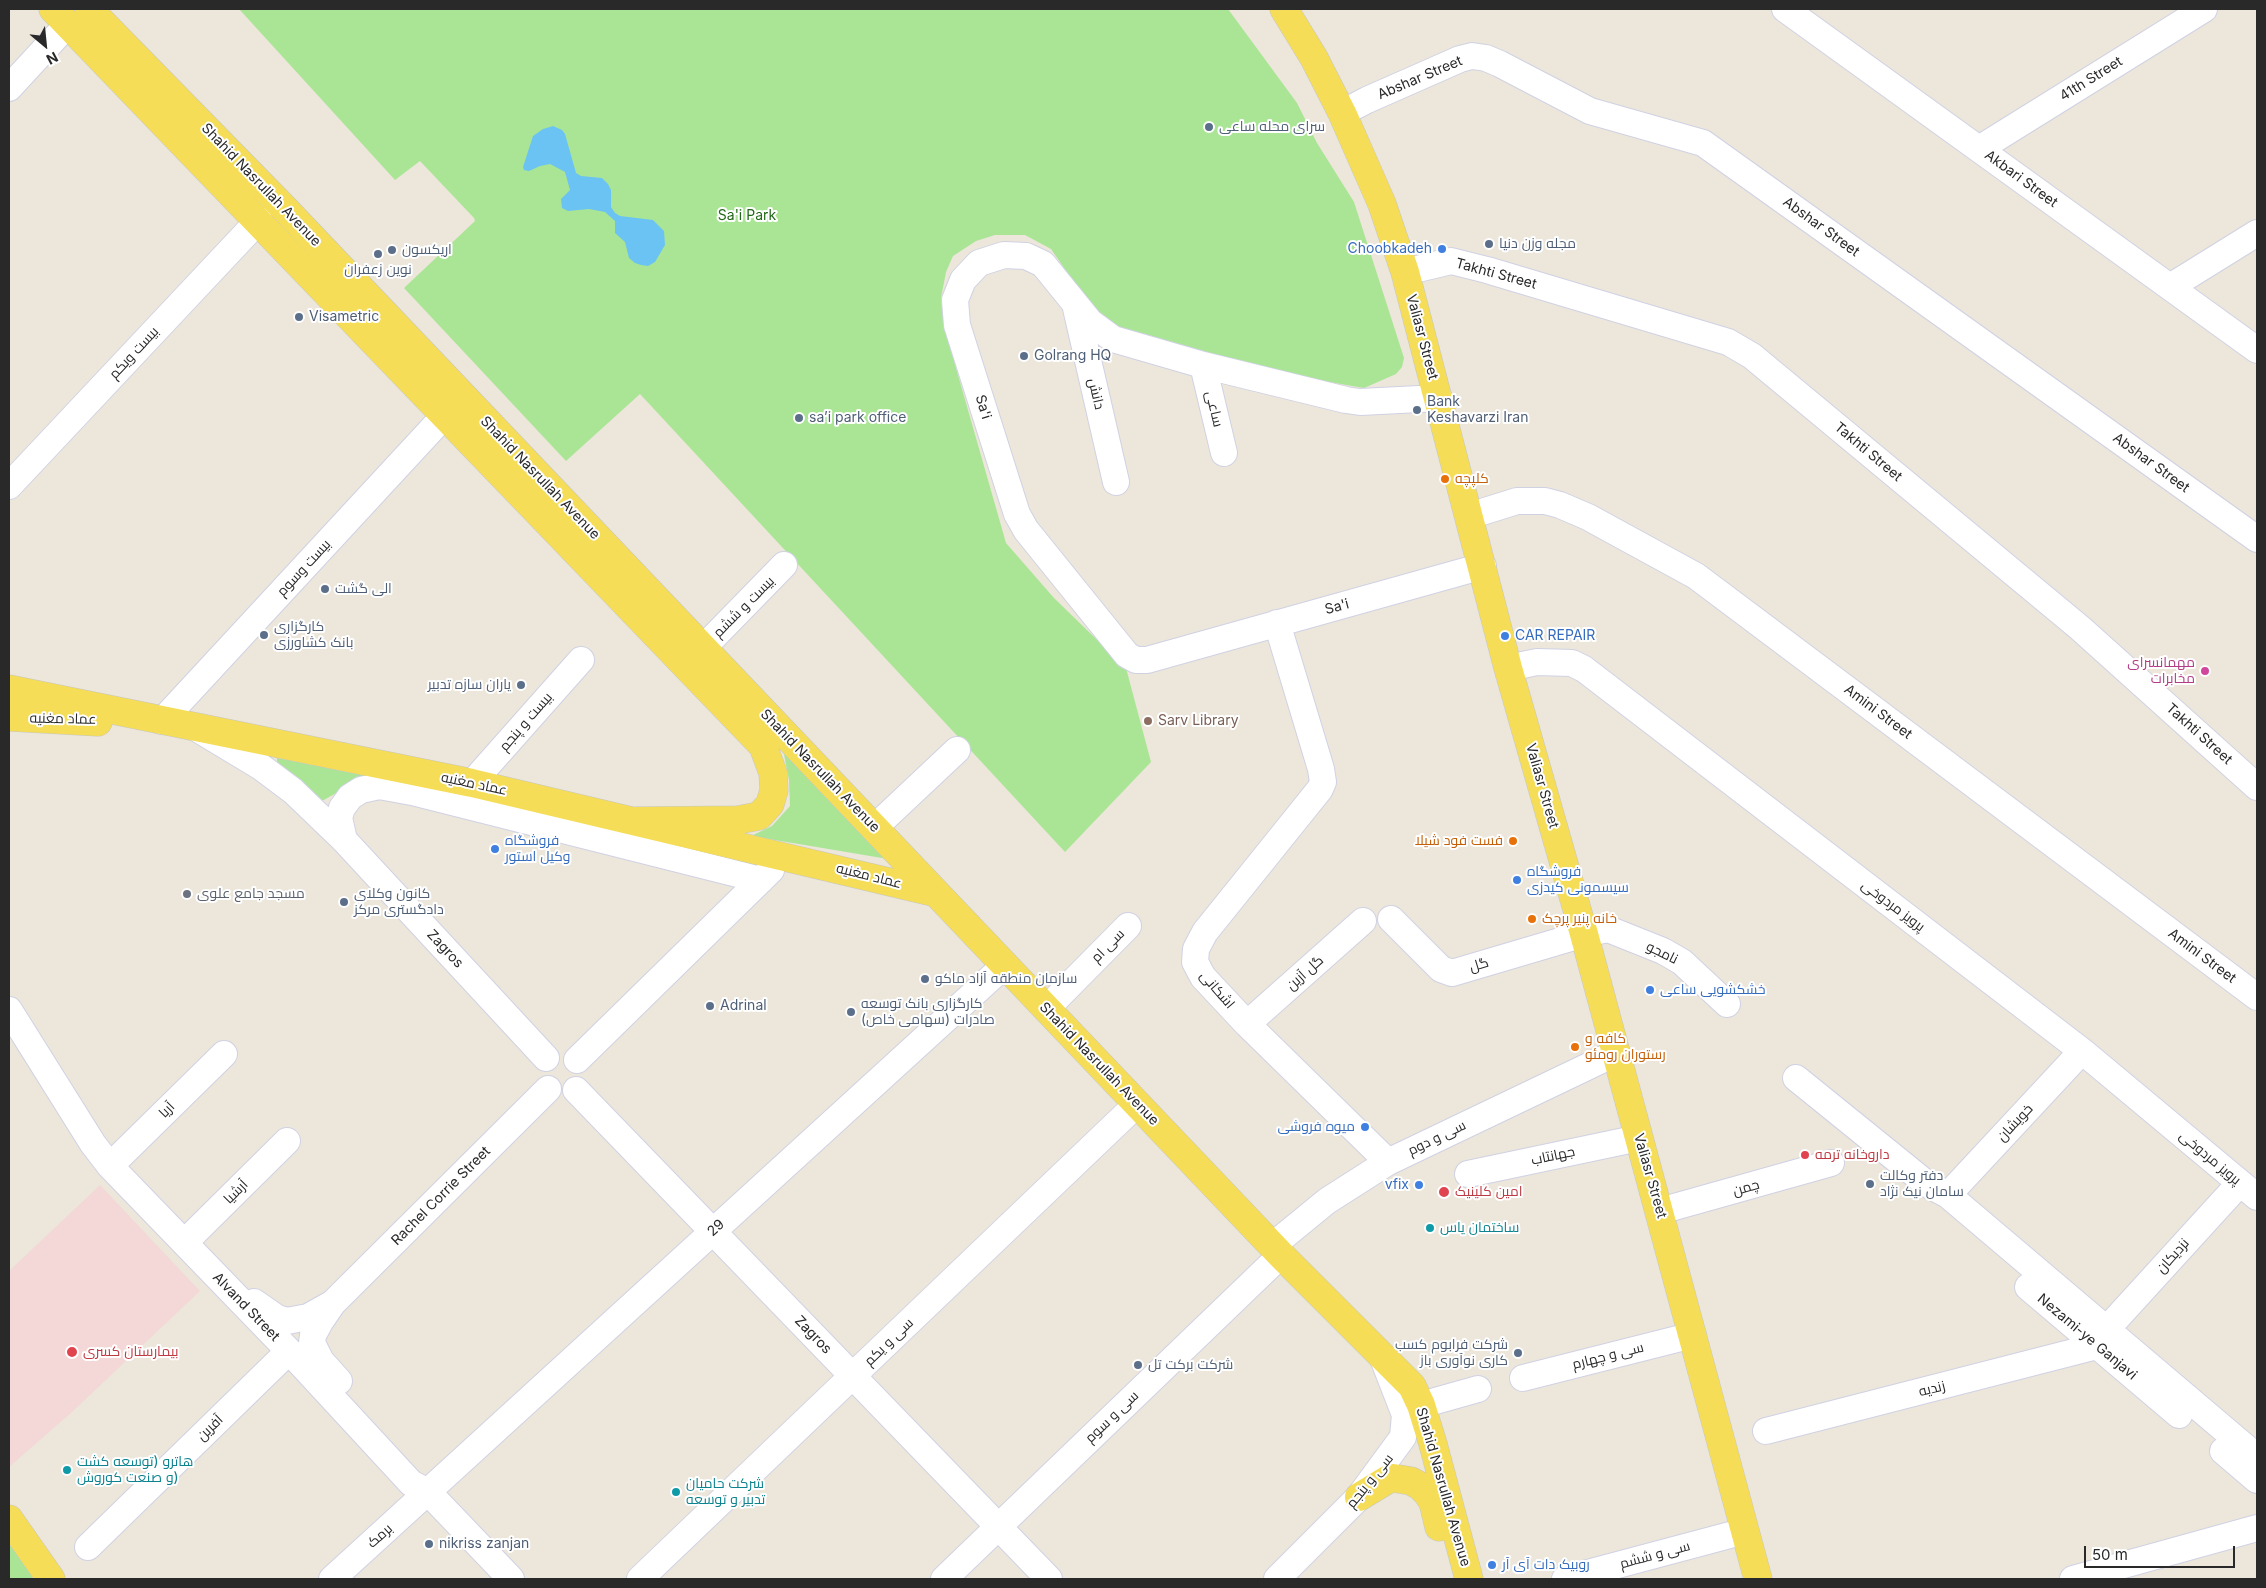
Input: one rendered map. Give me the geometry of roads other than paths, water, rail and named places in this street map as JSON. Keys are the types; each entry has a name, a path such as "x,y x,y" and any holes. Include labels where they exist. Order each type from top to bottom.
{"main road":[{"name":"Shahid Nasrullah Avenue","path":"89,9 285,209 454,405"},
{"name":"Valiasr Street","path":"1284,9 1314,58 1342,114 1382,204 1405,272 1508,668 1584,934 1758,1579"},
{"name":"Shahid Nasrullah Avenue","path":"60,17 259,220 454,405 639,599 763,746 774,774 774,790 770,804 759,816 738,820 636,821"},
{"name":"Shahid Nasrullah Avenue","path":"639,599 703,648 1277,1250 1384,1361 1412,1386 1421,1405 1433,1444 1469,1579"},
{"path":"9,689 120,713"},
{"name":"عماد مغنیه","path":"9,717 98,722 120,713 198,728 414,782 472,783 936,893"},
{"name":"Shahid Nasrullah Avenue","path":"1359,1497 1393,1478 1404,1479 1420,1486 1433,1502 1450,1579"},
{"path":"9,1519 51,1579"}],"street":[{"name":"41th Street","path":"1979,148 2204,9"},
{"name":"Akbari Street","path":"1803,13 1979,148 2257,350"},
{"path":"9,88 60,17"},
{"name":"Abshar Street","path":"1342,114 1367,100 1460,59 1472,56 1486,58 1500,64 1590,111 1703,143 2257,539"},
{"name":"بیست ویکم","path":"9,486 259,220"},
{"path":"2170,287 2257,233"},
{"name":"Sa'i","path":"1438,398 1360,402 1203,365 1113,339 1090,322 1043,264 1026,256 1004,255 979,262 963,280 955,300 957,325 1016,514 1026,530 1127,655 1136,660 1147,660 1483,566"},
{"name":"Takhti Street","path":"1405,272 1451,261 1728,342 1752,356 2080,628 2257,787"},
{"name":"دانش","path":"1076,305 1116,482"},
{"name":"ساعی","path":"1203,365 1224,453"},
{"name":"بیست وسوم","path":"162,721 454,405"},
{"name":"Amini Street","path":"1469,516 1517,501 1546,501 1560,505 1588,518 1696,576 2257,997"},
{"name":"بیست و ششم","path":"703,648 784,565"},
{"name":"اشکانی","path":"1277,623 1321,769 1323,782 1204,932 1196,949 1195,962 1198,970 1247,1024 1388,1162"},
{"name":"بیست و پنجم","path":"472,783 580,660"},
{"name":"پرویز مردوخی","path":"1508,668 1537,662 1572,663 1584,669 2082,1051 2248,1190"},
{"name":"Zagros","path":"198,728 275,777 344,840 546,1058"},
{"path":"874,828 957,750"},
{"name":"عماد مغنیه","path":"344,840 339,818 342,808 350,797 361,790 414,782 761,880"},
{"path":"577,1060 546,1058 548,1089 576,1090 577,1060 785,856"},
{"name":"گل","path":"1391,920 1441,969 1452,973 1584,934"},
{"name":"گل آزین","path":"1247,1024 1363,921"},
{"name":"سی ام","path":"1046,1009 1128,926"},
{"name":"نامجو","path":"1584,934 1608,929 1663,951 1682,962 1727,1004"},
{"name":"29","path":"428,1492 1005,965"},
{"name":"Alvand Street","path":"9,1010 18,1045 110,1166 289,1351 411,1483 428,1492 511,1579"},
{"name":"خویشان","path":"1938,1190 2082,1051"},
{"name":"سی و دوم","path":"1277,1250 1327,1201 1388,1162 1616,1053"},
{"name":"آریا","path":"110,1166 224,1054"},
{"name":"Nezami-ye Ganjavi","path":"1796,1078 1938,1190 1937,1208 2257,1457"},
{"name":"Rachel Corrie Street","path":"333,1303 548,1089"},
{"name":"Zagros","path":"576,1090 1049,1579"},
{"name":"سی و یکم","path":"640,1579 1137,1104"},
{"name":"جهانتاب","path":"1468,1174 1639,1138"},
{"name":"آرشیا","path":"185,1242 287,1141"},
{"name":"چمن","path":"1660,1211 1831,1163"},
{"name":"نزدیکان","path":"2102,1338 2248,1190"},
{"name":"سی و سوم","path":"944,1579 999,1527 1277,1250"},
{"path":"225,1286 277,1318 287,1321 308,1317 333,1303"},
{"path":"333,1303 313,1335 312,1343 316,1352 321,1361 419,1469 428,1492"},
{"name":"سی و چهارم","path":"1523,1378 1693,1335"},
{"name":"Nezami-ye Ganjavi","path":"2102,1338 2257,1480"},
{"name":"زندیه","path":"1766,1431 2102,1338"},
{"name":"آفرین","path":"88,1547 289,1351"},
{"name":"سی و پنجم","path":"1277,1579 1359,1497 1398,1446 1403,1436 1406,1425 1405,1415 1384,1361"},
{"path":"1421,1405 1478,1389"},
{"name":"برمک","path":"332,1579 428,1492"},
{"path":"2073,1579 2257,1528"},
{"name":"سی و ششم","path":"1565,1579 1745,1530"}],"water":[{"path":"553,126 562,130 565,134 576,173 581,176 602,178 608,184 611,190 611,207 615,213 620,216 653,220 664,231 665,245 655,262 648,266 641,265 629,258 625,242 615,233 615,221 605,212 589,209 568,211 562,208 561,199 570,190 565,172 550,164 529,171 524,170 523,167 533,136 543,129"}],"place":[{"name":"سرای محله ساعی","path":"1209,127"},
{"name":"مجله وزن دنیا","path":"1489,244"},
{"name":"Choobkadeh","path":"1442,249"},
{"name":"اریکسون","path":"392,250"},
{"name":"نوین زعفران","path":"378,254"},
{"name":"Visametric","path":"299,317"},
{"name":"Golrang HQ","path":"1024,356"},
{"name":"Bank Keshavarzi Iran","path":"1417,410"},
{"name":"sa’i park office","path":"799,418"},
{"name":"کلپچه","path":"1445,479"},
{"name":"الی گشت","path":"325,589"},
{"name":"کارگزاری بانک کشاورزی","path":"264,635"},
{"name":"CAR REPAIR","path":"1505,636"},
{"name":"مهمانسرای مخابرات","path":"2205,671"},
{"name":"یاران سازه تدبیر","path":"521,685"},
{"name":"Sarv Library","path":"1148,721"},
{"name":"فست فود شیلا","path":"1513,841"},
{"name":"فروشگاه وکیل استور","path":"495,849"},
{"name":"فروشگاه سیسمونی کیدزی","path":"1517,880"},
{"name":"مسجد جامع علوی","path":"187,894"},
{"name":"کانون وکلای دادگستری مرکز","path":"344,902"},
{"name":"خانه پنیر پرچک","path":"1532,919"},
{"name":"سازمان منطقه آزاد ماکو","path":"925,979"},
{"name":"خشکشویی ساعی","path":"1650,990"},
{"name":"Adrinal","path":"710,1006"},
{"name":"کارگزاری بانک توسعه صادرات (سهامی خاص)","path":"851,1012"},
{"name":"کافه و رستوران رومئو","path":"1575,1047"},
{"name":"میوه فروشی","path":"1365,1127"},
{"name":"داروخانه ترمه","path":"1805,1155"},
{"name":"دفتر وکالت سامان نیک نژاد","path":"1870,1184"},
{"name":"vfix","path":"1419,1185"},
{"name":"امین کلینیک","path":"1444,1192"},
{"name":"ساختمان یاس","path":"1430,1228"},
{"name":"بیمارستان کسری","path":"72,1352"},
{"name":"شرکت فرابوم کسب کاری نوآوری باز","path":"1518,1353"},
{"name":"شرکت برکت تل","path":"1138,1365"},
{"name":"هاترو (توسعه کشت و صنعت کوروش)","path":"67,1470"},
{"name":"شرکت حامیان تدبیر و توسعه","path":"676,1492"},
{"name":"nikriss zanjan","path":"429,1544"},
{"name":"روبیک دات آی آر","path":"1492,1565"}],"park label":[{"name":"Sa'i Park","path":"747,216"}]}
